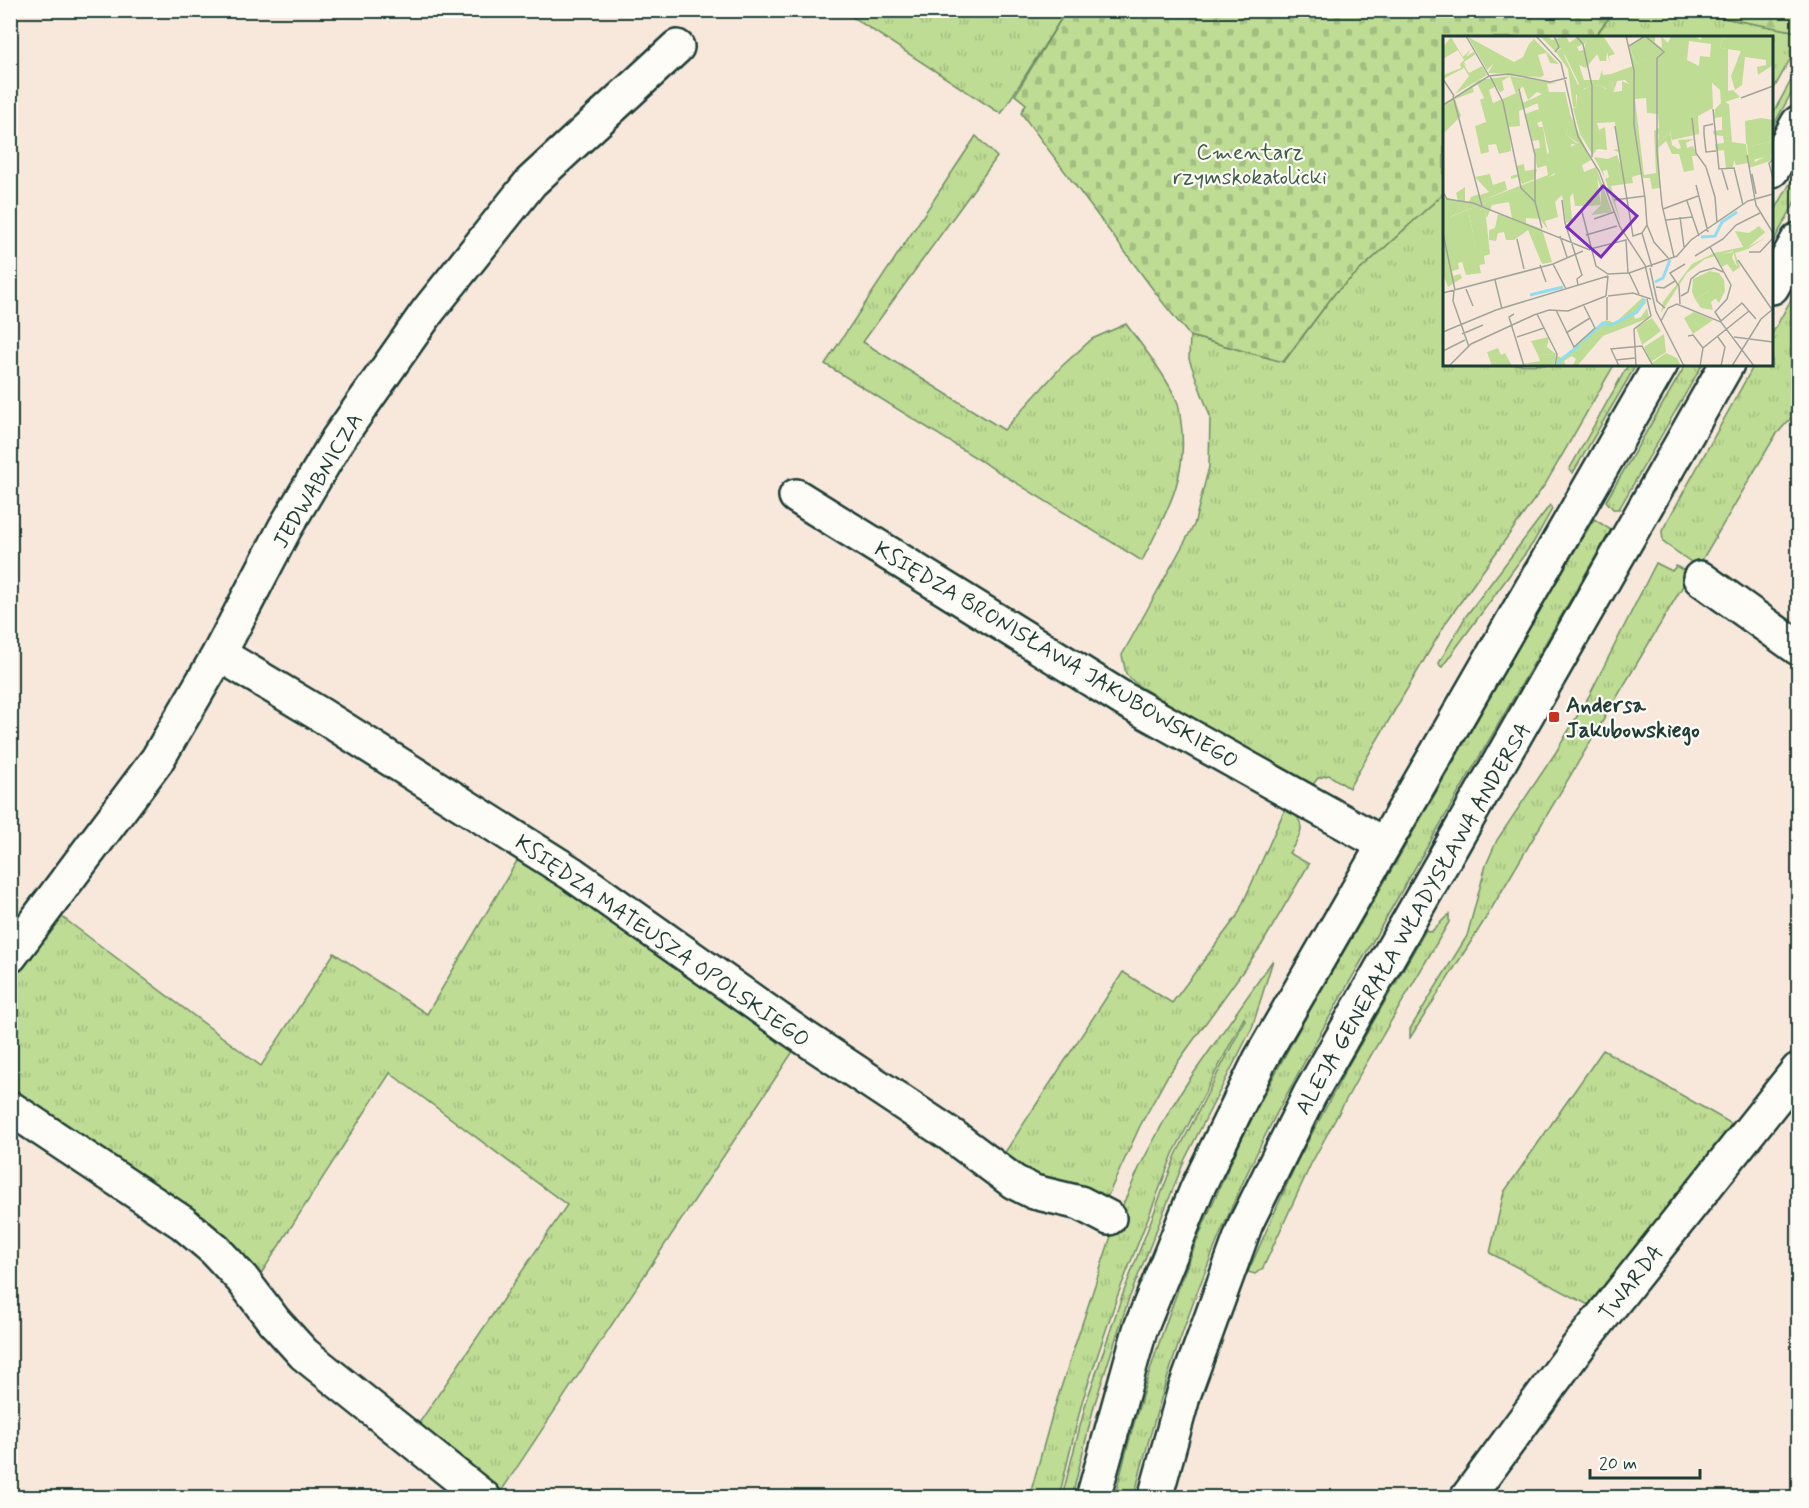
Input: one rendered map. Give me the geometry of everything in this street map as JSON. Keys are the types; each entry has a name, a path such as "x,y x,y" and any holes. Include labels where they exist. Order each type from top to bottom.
{"street":[{"name":"JEDWABNICZA","path":"10,956 157,760 219,654 285,528 338,439 428,311 531,182 677,47"},
{"path":"1773,168 1798,123"},
{"path":"1773,285 1798,240"},
{"path":"1093,1497 1140,1330 1197,1189 1260,1060 1660,366"},
{"name":"ALEJA GENERAŁA WŁADYSŁAWA ANDERSA","path":"1155,1497 1184,1393 1246,1223 1310,1094 1726,366"},
{"name":"KSIĘDZA BRONISŁAWA JAKUBOWSKIEGO","path":"796,496 1124,699 1383,844"},
{"path":"1700,578 1798,648"},
{"name":"KSIĘDZA MATEUSZA OPOLSKIEGO","path":"219,654 321,715 571,873 799,1034 951,1134 1014,1182 1034,1192 1080,1203 1109,1218"},
{"name":"TWARDA","path":"1467,1497 1578,1347 1798,1070"},
{"path":"10,1108 183,1223 215,1250 242,1279 274,1321 304,1354 484,1497"}],"green space":[{"name":"Cmentarz rzymskokatolicki","path":"1066,10 1614,11 1595,36 1443,36 1443,194 1335,293 1283,362 1190,336 1021,113 1026,104 1015,95"},
{"path":"1706,10 1713,16 1798,32 1798,45 1773,90 1773,36 1595,36 1614,11"},
{"path":"843,11 1066,11 1001,114"},
{"path":"1706,11 1798,11 1798,32 1713,16"},
{"path":"1798,68 1798,81 1773,126 1773,113"},
{"path":"976,136 997,157 863,342 1004,430 1062,366 1092,339 1126,324 1160,371 1177,401 1183,443 1182,461 1173,495 1142,561 825,364"},
{"path":"1798,169 1798,197 1773,242 1773,214"},
{"path":"1443,194 1443,366 1613,366 1546,483 1447,621 1349,788 1329,775 1318,778 1311,787 1137,685 1126,674 1122,655 1194,525 1209,467 1210,416 1189,359 1190,336 1284,362 1335,293"},
{"path":"1798,287 1798,410 1775,436 1698,567 1663,542 1662,531 1753,366 1773,366 1773,332"},
{"path":"1627,366 1635,366 1573,473 1569,470"},
{"path":"1685,366 1701,366 1619,509 1613,509 1606,501"},
{"path":"1550,505 1551,511 1533,543 1442,667 1440,666 1439,663 1466,616"},
{"path":"1594,519 1611,530 1341,996 1263,1140 1223,1227 1189,1315 1159,1405 1134,1497 1115,1497 1126,1451 1170,1311 1206,1218 1264,1094 1546,599"},
{"path":"1656,563 1672,571 1676,566 1690,574 1484,921 1410,1038 1410,1029 1467,936 1486,865 1497,840 1556,752 1589,696"},
{"path":"1286,807 1298,818 1301,828 1289,853 1309,864 1261,946 1167,1077 1140,1126 1103,1206 1000,1160 1123,972 1172,1003 1237,916"},
{"path":"521,854 798,1044 500,1493 417,1426 567,1205 390,1073 257,1280 11,1090 10,976 58,914 261,1066 334,953 427,1014"},
{"path":"1449,914 1449,922 1360,1074 1311,1164 1263,1268 1255,1274 1248,1272 1297,1162 1348,1066 1426,930 1431,932"},
{"path":"1273,960 1252,1028 1185,1159 1128,1301 1094,1406 1072,1497 1062,1497 1086,1403 1121,1299 1176,1155 1244,1018 1173,1154 1117,1297 1082,1402 1059,1497 1029,1498 1053,1412 1117,1218 1140,1166 1189,1080"},
{"path":"1603,1050 1732,1124 1676,1195 1673,1214 1596,1309 1490,1253 1504,1192"}],"place":[{"name":"Andersa Jakubowskiego","path":"1554,717"}]}
